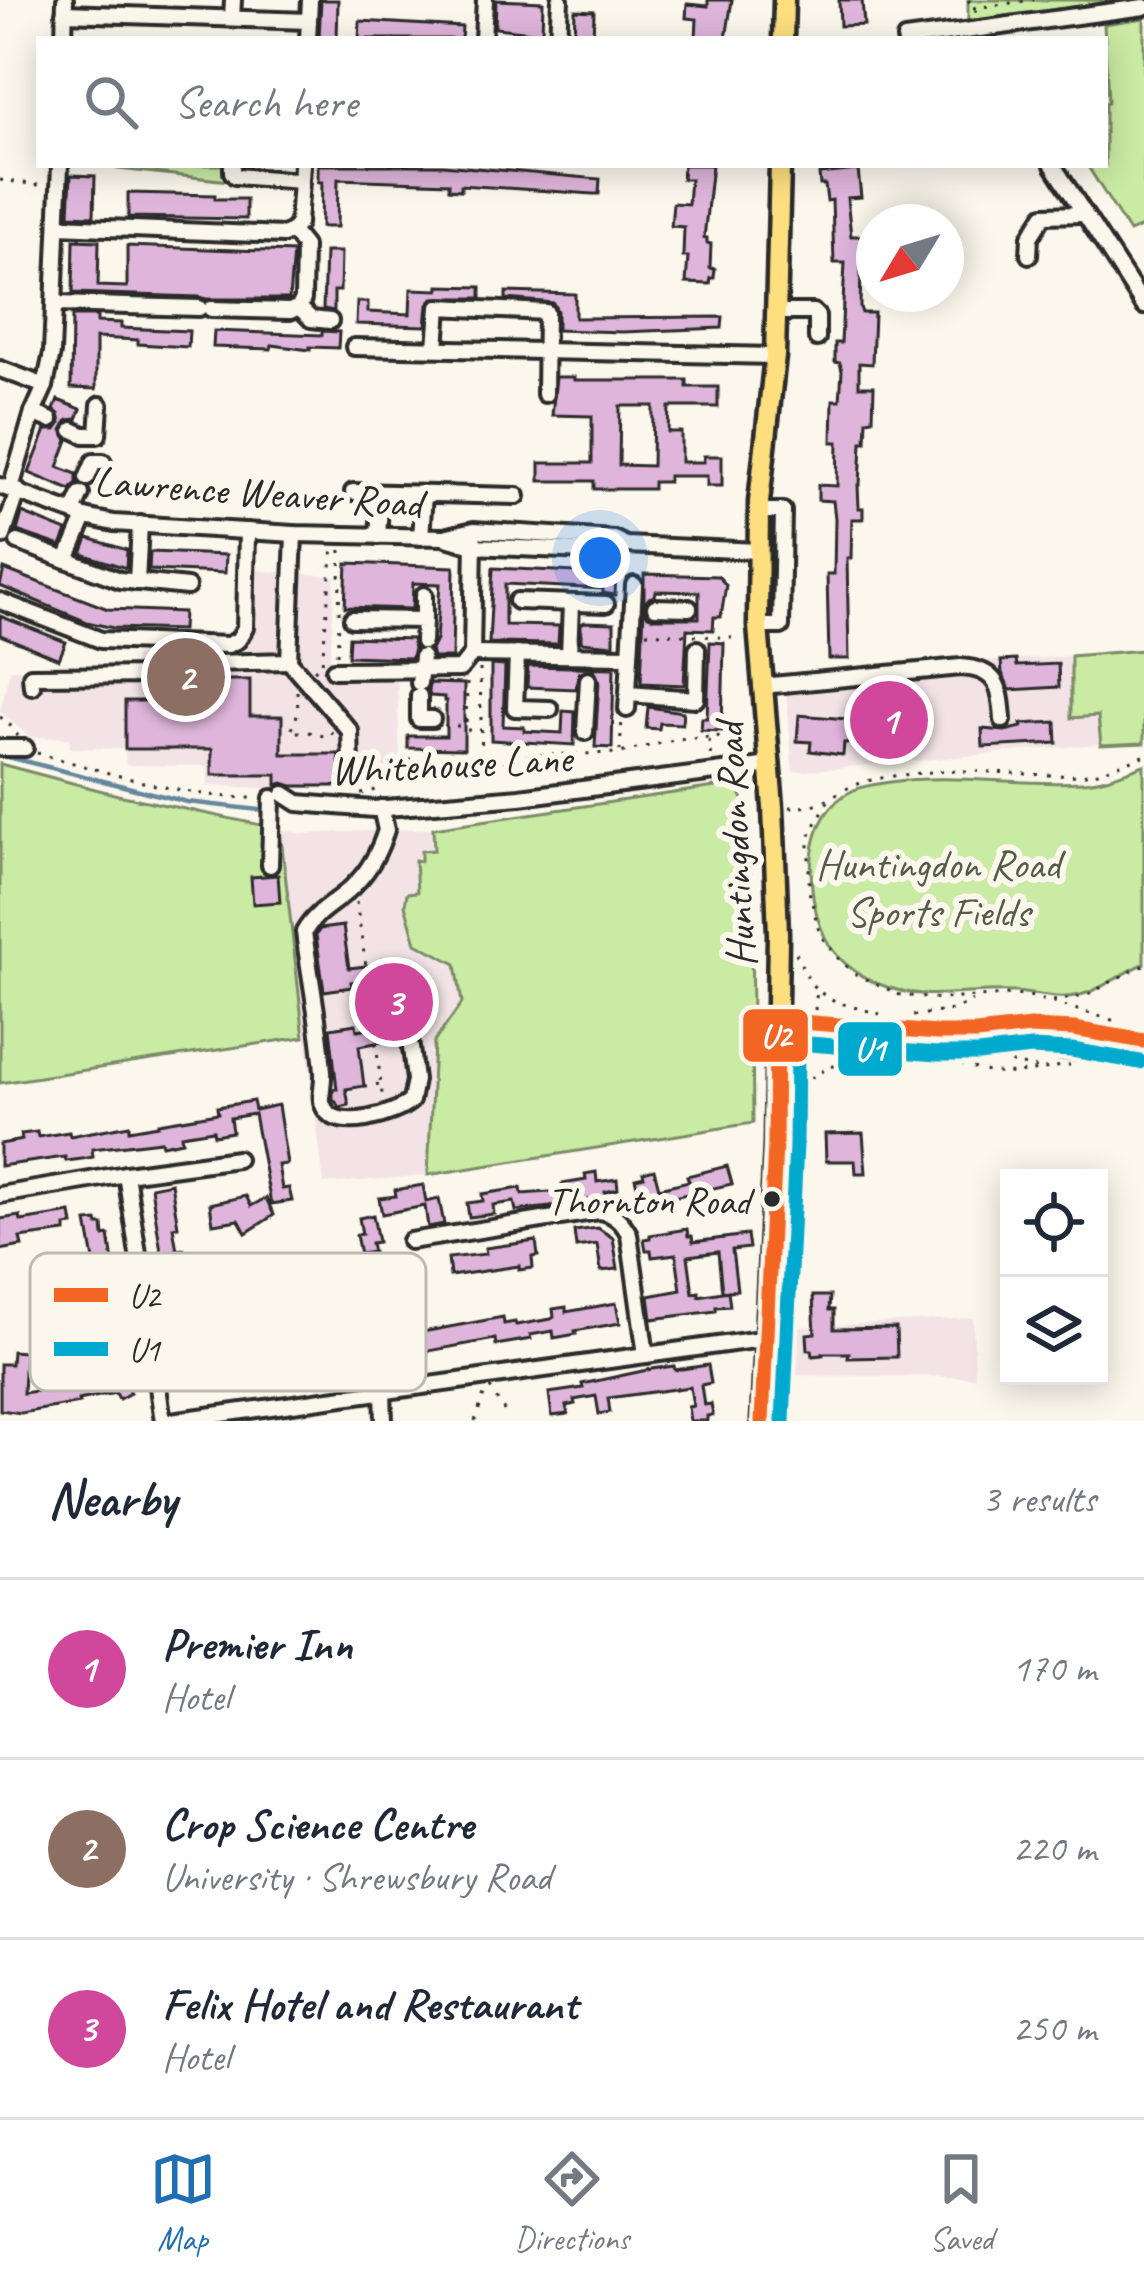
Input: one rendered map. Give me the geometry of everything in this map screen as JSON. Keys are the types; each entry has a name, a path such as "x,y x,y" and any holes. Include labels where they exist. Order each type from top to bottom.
{"main road":[{"path":"783,36 784,0"},
{"name":"Huntingdon Road","path":"762,1421 778,934 758,626 758,511 775,356 780,168"}],"street":[{"path":"232,0 232,18"},
{"path":"308,36 310,0"},
{"path":"483,36 485,0"},
{"path":"558,36 560,0"},
{"path":"64,6 309,21"},
{"path":"927,36 1144,7"},
{"path":"0,535 52,352 60,168"},
{"path":"58,226 283,235 292,231 298,224 302,173 235,176 232,168"},
{"path":"1055,168 1144,306"},
{"path":"1029,255 1030,237 1044,214 1082,214"},
{"path":"56,304 290,311 303,299 304,246 292,231"},
{"path":"299,307 311,319 330,321"},
{"path":"436,349 439,307 546,313 545,394"},
{"path":"777,312 813,312 817,338"},
{"path":"354,347 775,356"},
{"path":"0,369 45,386"},
{"path":"73,430 98,435 100,405"},
{"path":"33,413 50,420"},
{"path":"87,478 94,462 103,462"},
{"name":"Lawrence Weaver Road","path":"10,488 79,514 140,524 294,534 614,539 626,544 758,551"},
{"path":"352,492 517,496"},
{"path":"378,536 381,493"},
{"path":"67,560 80,494"},
{"path":"421,537 424,494"},
{"path":"758,511 783,511 781,626 758,626"},
{"path":"137,582 140,524"},
{"path":"0,601 101,640 228,645 245,628 247,531"},
{"path":"294,534 289,661 350,731 351,765"},
{"path":"336,669 460,669 472,654 474,538"},
{"path":"18,542 120,580 187,587"},
{"path":"634,585 644,606"},
{"path":"424,595 419,719 432,719"},
{"path":"518,602 606,604"},
{"path":"569,655 571,603"},
{"path":"644,606 689,608"},
{"path":"644,606 632,631 626,706 696,699 697,649"},
{"path":"352,619 424,620"},
{"path":"472,654 569,655 588,667 629,656"},
{"path":"518,654 515,708 550,709"},
{"path":"789,677 953,660"},
{"path":"32,686 31,676 64,681 171,676 215,663 289,661"},
{"path":"585,732 588,667"},
{"path":"762,686 980,668 994,680 1001,696 1003,721"},
{"path":"0,748 25,748"},
{"name":"Whitehouse Lane","path":"278,796 298,803 381,808 520,797 770,765"},
{"path":"270,866 278,796"},
{"path":"381,808 386,830 380,849 354,886 312,918 304,932 324,1077 322,1104 332,1118 385,1116 411,1101 409,1031"},
{"path":"776,1020 976,1033 991,1040 1044,1048 1111,1053 1144,1045"},
{"path":"776,1044 881,1041 937,1033"},
{"path":"0,1195 237,1159"},
{"path":"126,1174 139,1253"},
{"path":"410,1241 608,1212 629,1234 646,1355"},
{"path":"426,1385 768,1338"},
{"path":"162,1391 167,1421 383,1391 384,1421"}],"path":[{"path":"968,0 987,28"},
{"path":"974,8 1034,0"},
{"path":"0,180 59,187"},
{"path":"336,669 338,535"},
{"path":"284,738 298,712 298,685 322,664 338,535"},
{"path":"632,631 732,638"},
{"path":"472,654 481,672 482,769"},
{"path":"460,669 467,679 466,730 483,730"},
{"path":"620,752 626,706"},
{"path":"0,718 18,729 25,748"},
{"path":"432,719 440,726 466,726"},
{"path":"291,732 327,737 344,724"},
{"path":"350,794 375,792 410,760 482,769 530,755 620,752 678,739 735,737"},
{"path":"709,738 712,772"},
{"name":"Whitehouse Lane","path":"25,748 187,792 226,798 278,796"},
{"path":"773,807 810,807 866,781 927,772 1080,775 1144,756"},
{"path":"374,770 385,786"},
{"path":"828,801 807,847 813,912 820,935 857,975 919,999 1010,994 1133,1025"},
{"path":"354,886 366,966"},
{"path":"778,934 817,989 831,999 887,1016"},
{"path":"1052,1001 1086,996 1144,967"},
{"path":"368,980 374,1028"},
{"path":"815,1014 817,989"},
{"path":"911,1016 953,1010 978,998"},
{"path":"355,1005 387,1001"},
{"path":"376,1043 385,1116"},
{"path":"989,1050 1012,1063 1038,1069"},
{"path":"800,1060 800,1086 828,1068 868,1058 952,1061 992,1073 1073,1065"},
{"path":"364,1086 381,1084"},
{"path":"476,1421 488,1384 505,1412"}],"shaded area":[{"path":"252,570 335,576 332,675 397,679 400,759 373,788 208,785 207,766 126,765 125,749 70,748 69,738 29,737 0,711 10,669 134,668 135,655 179,657 186,652 236,651 250,629"},
{"path":"1071,656 1071,717 1098,716 1100,744 793,772 786,690 961,674 960,663"},
{"path":"433,828 434,851 489,971 445,1174 324,1184 280,829 303,834"},
{"path":"973,1318 975,1377 777,1375 779,1328"}],"green space":[{"path":"968,0 1123,0 968,22"},
{"path":"1144,18 1144,226 1129,232 1089,168 1108,168 1108,36 1104,24"},
{"path":"118,168 249,168 248,183"},
{"path":"1144,650 1144,743 1101,745 1098,716 1071,718 1071,656"},
{"path":"0,764 280,829 304,1037 0,1083"},
{"name":"Huntingdon Road Sports Fields","path":"1144,765 1144,964 1078,996 930,995 871,981 829,945 813,899 812,856 825,816 854,790 914,780 1082,782"},
{"path":"736,784 750,815 753,1123 428,1175 434,1042 462,1003 456,964 416,943 405,905 407,893 417,892 415,860 421,861 421,851 434,850 433,828"}],"building":[{"path":"321,0 338,0 337,36 319,36"},
{"path":"496,0 543,2 542,33 495,28"},
{"path":"708,0 732,0 726,36 696,36 697,19 686,18 687,4 708,6"},
{"path":"839,0 862,0 864,25 840,26"},
{"path":"575,10 594,11 593,36 574,36"},
{"path":"360,21 462,27 461,36 359,36"},
{"path":"318,168 477,168 600,179 599,194 461,185 461,190 449,189 449,183 338,179 337,227 321,227 322,182 318,182"},
{"path":"683,168 712,168 704,238 711,244 710,268 715,269 710,284 686,283 684,227 671,226 673,203 688,204 690,179 682,179"},
{"path":"858,170 861,197 847,198 851,236 856,236 856,312 874,313 872,364 859,363 859,386 874,386 873,419 867,420 866,442 862,442 858,485 863,519 852,519 851,558 847,558 849,659 829,659 827,574 834,574 835,518 833,501 818,500 818,485 837,486 833,400 840,400 842,371 835,362 835,343 841,343 845,263 834,263 832,200 827,201 819,174"},
{"path":"71,175 95,176 94,216 69,215"},
{"path":"128,193 246,199 246,219 128,217"},
{"path":"74,240 99,241 98,286 127,287 127,246 293,252 289,299 73,293"},
{"path":"325,252 341,252 340,291 334,291 334,311 323,309"},
{"path":"439,286 481,287 481,298 433,298 426,326 356,324 357,302 368,302 368,312 410,314 411,289 439,290"},
{"path":"506,292 575,294 575,318 723,317 722,328 557,330 553,303 506,299"},
{"path":"72,316 97,316 97,322 121,323 121,328 189,331 188,347 96,338 96,389 71,388"},
{"path":"214,331 339,332 338,348 213,347"},
{"path":"556,377 687,380 687,387 718,387 718,407 669,407 668,432 681,432 681,462 722,456 722,486 707,486 707,476 668,476 668,482 653,482 653,489 594,489 594,481 540,481 540,463 592,463 592,416 552,415","holes":["620,406 653,406 652,466 619,465"]},
{"path":"58,400 81,409 77,419 68,420 62,430 68,440 58,467 77,474 77,484 70,490 29,473 46,430 56,430 61,423 54,410"},
{"path":"22,513 67,531 61,546 17,531"},
{"path":"88,538 127,550 126,568 82,554"},
{"path":"150,552 226,555 225,573 149,570"},
{"path":"347,563 454,567 452,658 433,658 431,650 436,640 440,584 413,583 412,609 345,607"},
{"path":"493,568 616,574 615,595 603,589 505,584 505,625 559,626 558,644 489,643"},
{"path":"4,569 108,609 183,612 182,630 113,628 87,622 0,586"},
{"path":"644,574 718,576 726,585 721,617 714,617 713,630 687,629 684,685 641,683 644,608 654,618 699,618 699,592 656,591 644,605"},
{"path":"0,616 66,642 59,659 0,635"},
{"path":"585,622 614,623 614,645 581,642"},
{"path":"349,637 412,639 414,649 411,658 348,656"},
{"path":"710,642 724,643 722,731 701,730 702,718 707,718"},
{"path":"1016,660 1017,666 1058,664 1059,687 1010,690 1001,661"},
{"path":"491,665 505,666 503,726 562,733 563,711 575,712 574,745 491,740"},
{"path":"528,666 614,668 612,748 595,747 599,681 595,671 579,673 576,689 527,687"},
{"path":"223,680 250,680 250,716 282,716 282,754 339,754 340,786 277,785 277,775 212,775 212,749 125,749 125,701 223,701"},
{"path":"430,683 464,684 464,749 408,748 408,736 446,736 446,701 430,696"},
{"path":"648,707 683,712 682,724 646,728"},
{"path":"905,709 907,739 844,743 843,755 810,751 811,742 797,741 799,715 848,719 848,714"},
{"path":"1056,722 1057,743 983,747 982,729 1005,731 1021,724"},
{"path":"278,875 280,902 253,904 251,877"},
{"path":"343,926 349,968 399,957 402,978 420,980 424,1013 419,1014 420,1025 401,1024 399,1042 359,1046 364,1086 346,1089 349,1105 340,1107 333,1099 333,1089 337,1089 330,1028 390,1025 383,977 324,991 316,935 320,929"},
{"path":"253,1101 255,1110 278,1105 287,1164 278,1165 282,1189 289,1188 292,1201 271,1204 254,1114 230,1118 232,1132 181,1135 182,1141 162,1145 161,1141 92,1149 93,1157 82,1159 0,1166 0,1144 22,1140 21,1134 37,1132 38,1137 69,1132 70,1136 129,1125 129,1130 218,1113 217,1107"},
{"path":"863,1133 866,1173 856,1173 855,1161 826,1161 825,1134"},
{"path":"727,1166 732,1184 642,1204 635,1178 644,1176 643,1172 654,1169 659,1188"},
{"path":"596,1172 597,1182 617,1179 618,1189 605,1192 606,1197 550,1207 516,1211 514,1202 493,1205 494,1214 469,1217 467,1203 483,1201 482,1194 521,1188 522,1194 563,1191 562,1184 586,1180 585,1174"},
{"path":"171,1183 177,1250 184,1253 161,1253 151,1187"},
{"path":"423,1185 426,1202 439,1199 444,1224 428,1227 425,1206 382,1214 379,1198"},
{"path":"246,1196 251,1206 266,1198 274,1215 246,1233 239,1220 213,1224 210,1204"},
{"path":"71,1213 73,1225 66,1226 66,1232 20,1238 22,1246 0,1250 0,1219 20,1216 21,1221"},
{"path":"373,1215 378,1242 371,1243 373,1252 360,1253 359,1218"},
{"path":"87,1222 103,1225 112,1253 93,1253"},
{"path":"598,1228 613,1238 618,1269 601,1271 597,1244 576,1247 574,1231"},
{"path":"687,1229 693,1242 747,1235 749,1248 732,1250 737,1290 728,1291 730,1306 716,1307 716,1311 652,1319 649,1296 681,1290 676,1254 652,1257 644,1239","holes":["718,1252 723,1292 693,1293 688,1256"]},
{"path":"536,1241 538,1256 532,1257 533,1268 450,1276 448,1258"},
{"path":"813,1296 830,1296 834,1329 896,1328 897,1357 813,1356 807,1334 815,1333"},
{"path":"616,1303 620,1323 554,1338 553,1331 496,1345 495,1339 426,1351 426,1331 503,1317 504,1324 516,1325 551,1319 553,1309 566,1307 566,1312"},
{"path":"12,1351 25,1352 23,1393 129,1391 130,1393 119,1399 116,1393 21,1413 0,1410 0,1364 11,1364"},
{"path":"708,1365 711,1383 701,1385 704,1405 711,1404 713,1415 707,1421 690,1421 690,1387 608,1398 610,1412 599,1414 596,1396 574,1400 575,1404 566,1406 568,1414 552,1416 549,1393 652,1369"}],"waterway":[{"path":"0,755 187,802 269,811"}],"transit line":[{"name":"U2","path":"762,1421 776,1020 937,1033 1074,1029 1144,1041"},
{"name":"U1","path":"783,1421 797,1043 937,1054 1072,1050 1140,1062"}],"place":[{"name":"Crop Science Centre","path":"186,677"},
{"name":"Premier Inn","path":"889,720"},
{"name":"Felix Hotel and Restaurant","path":"394,1002"},
{"name":"Thornton Road","path":"772,1199"}]}
